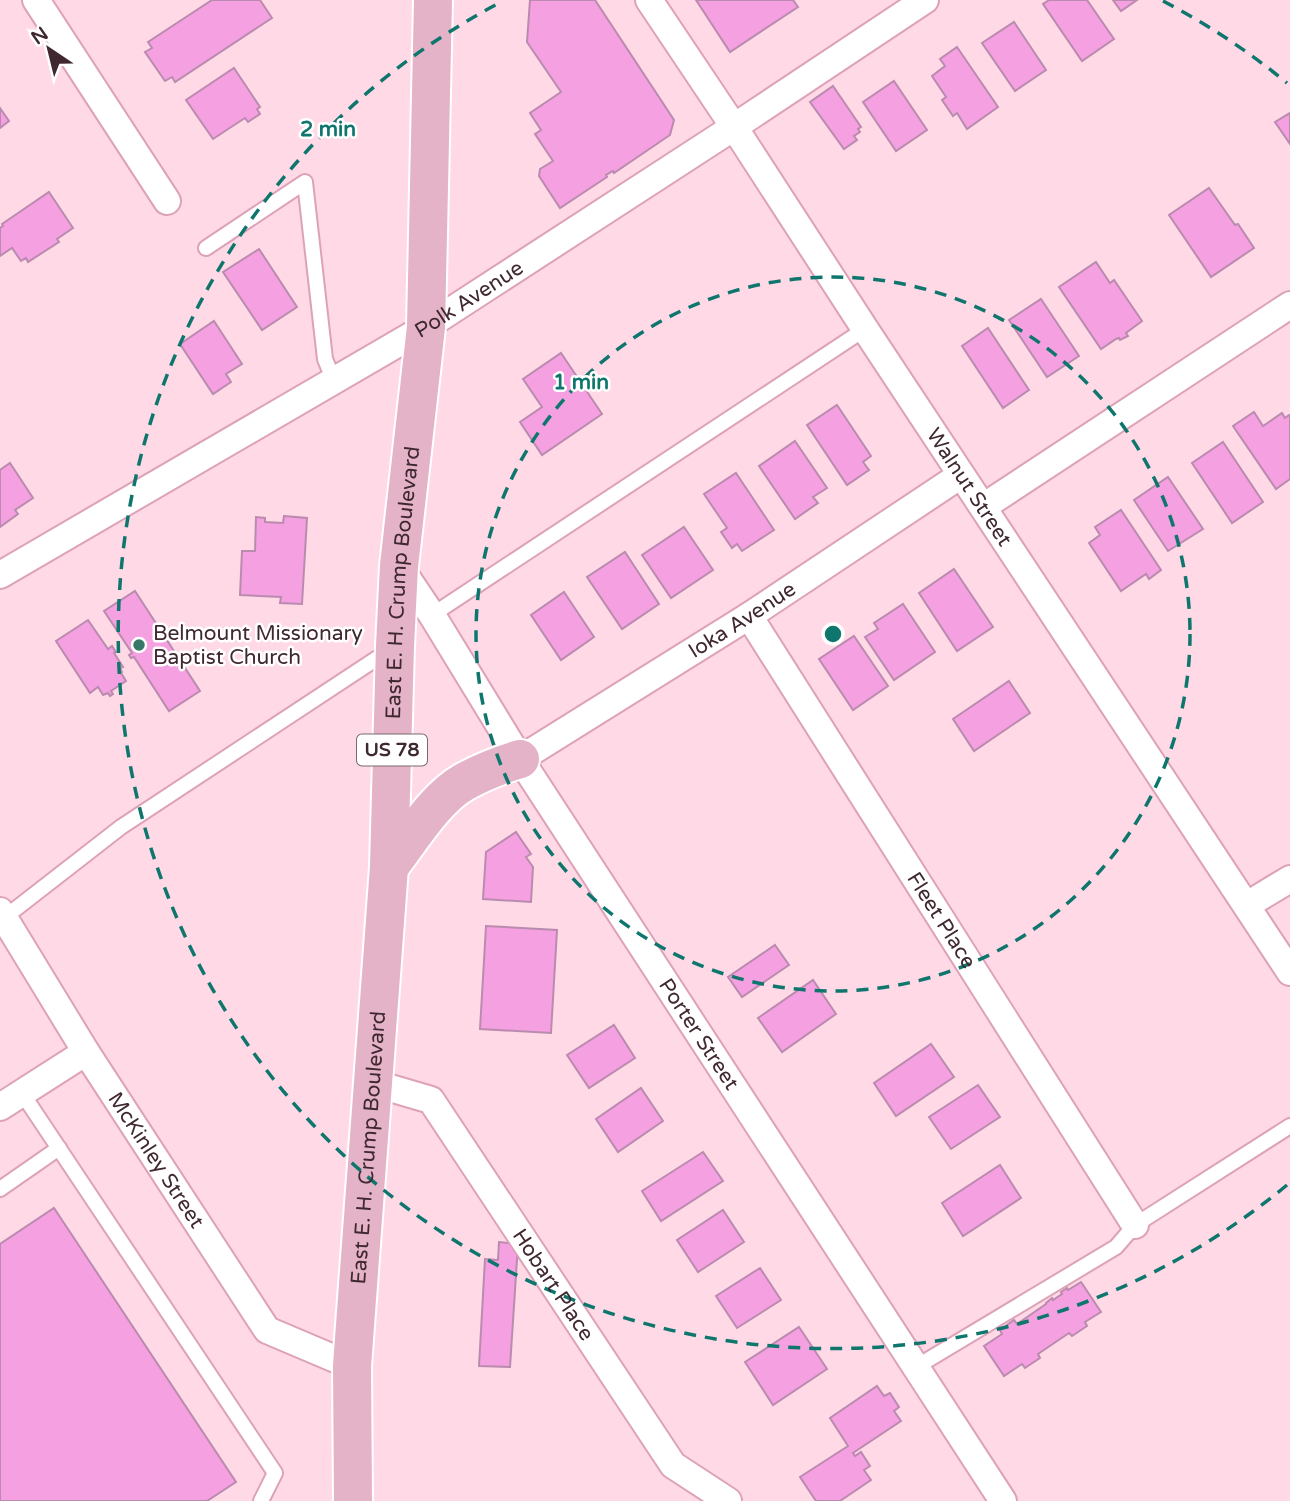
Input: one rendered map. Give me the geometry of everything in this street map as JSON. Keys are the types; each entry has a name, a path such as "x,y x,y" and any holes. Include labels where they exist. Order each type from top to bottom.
{"main road":[{"name":"East E. H. Crump Boulevard","path":"353,1501 352,1366 389,867 399,566 426,327 434,0"},
{"path":"389,867 440,801 462,783 490,769 520,760"}],"street":[{"path":"36,0 167,201"},
{"name":"Walnut Street","path":"649,0 1290,972"},
{"name":"Polk Avenue","path":"0,575 426,327 925,0"},
{"path":"983,507 1290,305"},
{"name":"Ioka Avenue","path":"520,760 749,616 961,475"},
{"name":"Porter Street","path":"399,566 520,760 1003,1501"},
{"name":"Fleet Place","path":"749,616 1135,1225"},
{"path":"1247,905 1290,879"},
{"name":"McKinley Street","path":"2,914 86,1052 267,1330 352,1366"},
{"path":"11,1100 86,1052"},
{"name":"Hobart Place","path":"373,1083 431,1100 673,1465 728,1501"}],"lane":[{"path":"206,248 305,182 324,359 334,381"},
{"path":"432,615 864,329"},
{"path":"2,914 121,827 395,646"},
{"path":"11,1100 59,1148 275,1473 261,1501"},
{"path":"916,1367 1116,1247 1135,1225 1290,1126"},
{"path":"0,1189 59,1148"}],"building":[{"path":"212,0 260,0 272,18 175,82 172,77 165,81 145,52 152,48 148,42"},
{"path":"530,0 595,0 674,120 670,135 560,208 539,176 540,169 553,161 535,134 541,130 530,113 561,92 527,42"},
{"path":"696,0 793,0 798,7 730,52"},
{"path":"1049,0 1087,0 1114,39 1082,61 1043,4"},
{"path":"1113,0 1137,0 1121,11"},
{"path":"1014,22 1046,70 1015,91 982,43"},
{"path":"957,47 998,107 967,129 957,113 953,116 942,100 946,97 932,76 945,66 940,59"},
{"path":"234,68 260,107 257,109 260,114 248,122 245,118 213,139 186,100"},
{"path":"894,81 927,130 896,151 863,102"},
{"path":"833,86 861,127 858,129 860,132 854,136 857,140 844,149 810,102"},
{"path":"0,108 9,121 0,128"},
{"path":"1290,113 1290,144 1275,122"},
{"path":"1209,188 1254,248 1211,277 1169,215"},
{"path":"49,192 73,228 57,239 59,242 28,262 26,258 21,261 12,248 0,256 2,224"},
{"path":"259,249 297,307 262,330 223,272"},
{"path":"1096,262 1110,283 1114,280 1142,321 1126,333 1128,336 1116,339 1101,349 1059,287"},
{"path":"1041,299 1079,356 1047,377 1009,320"},
{"path":"214,321 242,364 226,374 231,382 213,394 180,344"},
{"path":"988,328 1029,390 1003,408 962,346"},
{"path":"561,353 602,414 542,455 520,422 542,407 523,379"},
{"path":"837,405 871,456 863,462 869,470 847,485 807,425"},
{"path":"1254,412 1263,426 1282,413 1285,418 1290,416 1290,479 1276,489 1233,426"},
{"path":"795,441 827,488 813,497 818,503 795,519 759,466"},
{"path":"1223,442 1263,502 1232,523 1192,463"},
{"path":"10,463 33,498 15,510 18,514 0,527 0,470"},
{"path":"736,473 774,530 742,551 737,544 732,548 721,532 727,528 704,494"},
{"path":"1168,477 1203,529 1168,551 1134,500"},
{"path":"1121,510 1161,570 1149,579 1146,574 1121,591 1089,543 1100,535 1095,527"},
{"path":"284,516 307,518 302,604 280,603 281,597 240,595 242,551 255,551 256,517 265,518 265,522 283,523"},
{"path":"684,527 713,570 671,598 642,555"},
{"path":"625,552 659,604 622,629 587,577"},
{"path":"954,569 993,627 957,651 919,593"},
{"path":"135,591 200,691 169,711 134,657 129,655 132,653 104,611"},
{"path":"564,592 594,637 561,660 531,615"},
{"path":"903,604 935,652 894,680 865,637 878,629 874,623"},
{"path":"88,620 108,649 112,646 123,667 120,668 121,673 126,681 111,691 113,694 110,696 108,693 103,695 98,687 90,693 56,641"},
{"path":"854,636 888,686 853,710 819,659"},
{"path":"1009,681 1030,713 974,751 953,719"},
{"path":"516,832 531,854 526,857 533,867 531,902 483,899 486,852"},
{"path":"486,926 557,930 551,1033 480,1029"},
{"path":"775,945 789,965 742,997 728,977"},
{"path":"813,980 836,1014 782,1052 758,1018"},
{"path":"614,1025 635,1058 589,1088 567,1055"},
{"path":"931,1044 954,1077 896,1116 874,1083"},
{"path":"978,1085 1000,1117 951,1149 929,1117"},
{"path":"641,1088 663,1121 618,1152 596,1119"},
{"path":"703,1152 723,1181 661,1221 642,1191"},
{"path":"1000,1165 1021,1198 963,1236 942,1203"},
{"path":"54,1208 236,1482 207,1501 0,1501 0,1244"},
{"path":"723,1210 744,1242 698,1272 677,1240"},
{"path":"499,1242 518,1244 510,1367 479,1366 485,1259 498,1260"},
{"path":"760,1268 781,1300 737,1328 716,1296"},
{"path":"1081,1282 1101,1312 1085,1322 1087,1326 1072,1336 1069,1333 1038,1354 1040,1358 1025,1368 1022,1364 1004,1376 984,1346 1002,1334 1000,1330 1014,1320 1017,1324 1067,1288 1068,1290"},
{"path":"799,1327 827,1369 773,1405 745,1362"},
{"path":"877,1386 884,1396 890,1393 899,1407 894,1411 901,1421 853,1453 855,1456 861,1452 870,1466 864,1470 871,1480 840,1501 816,1501 800,1477 848,1446 830,1418"}],"place":[{"name":"Belmount Missionary Baptist Church","path":"139,645"}]}
